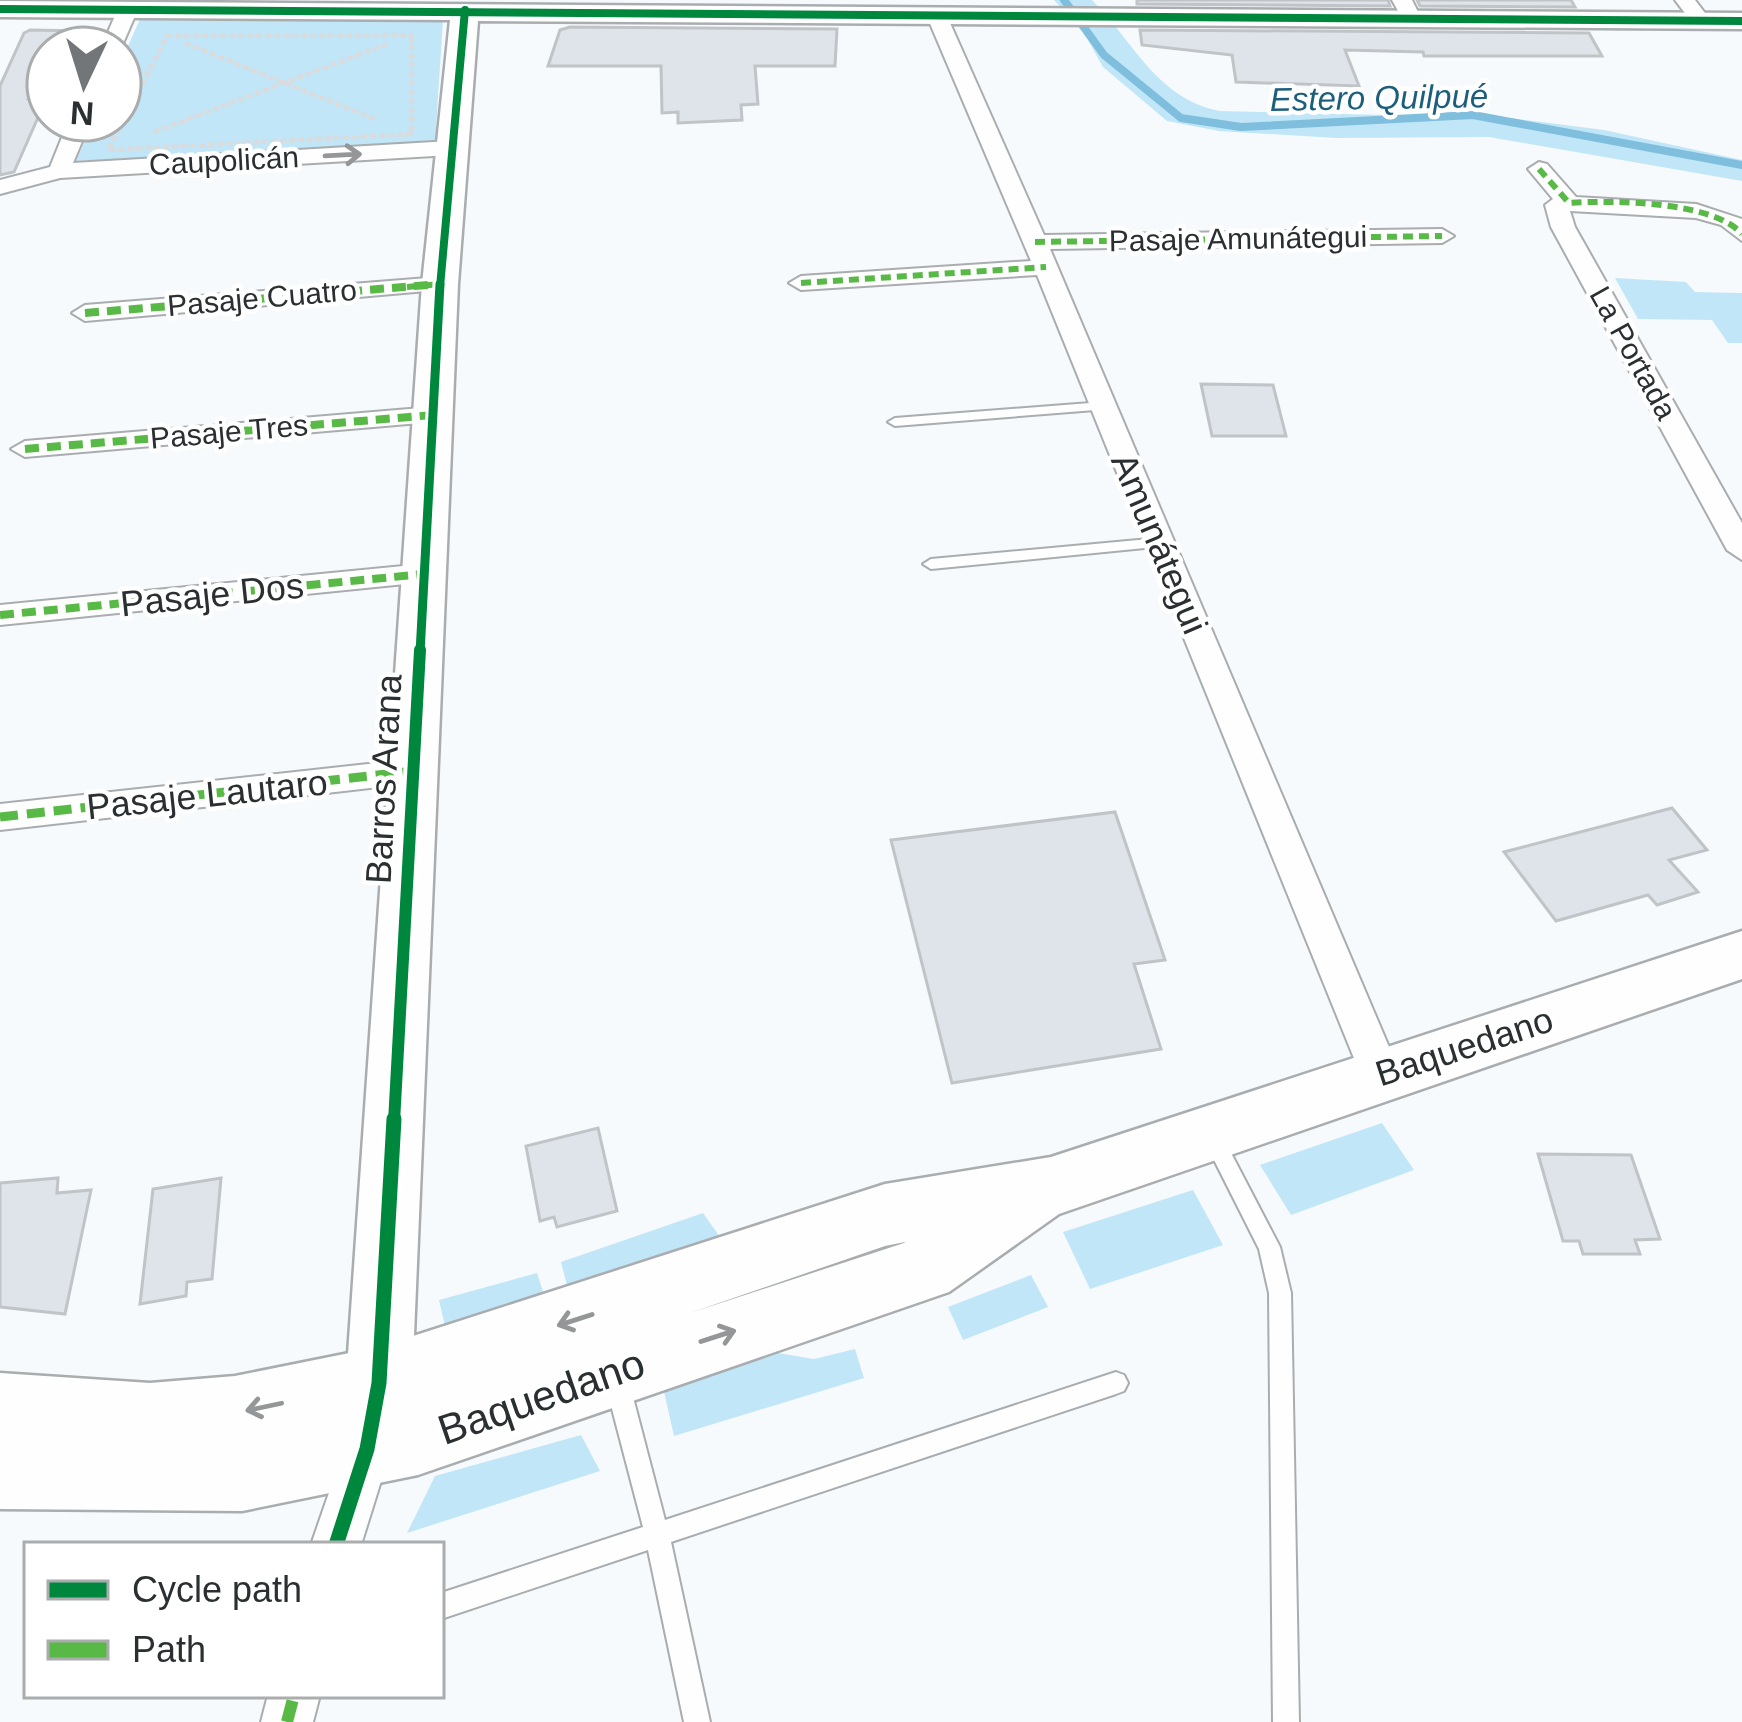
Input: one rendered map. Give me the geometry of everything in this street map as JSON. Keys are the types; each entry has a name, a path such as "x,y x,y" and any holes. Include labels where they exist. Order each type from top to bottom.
{"main road":[{"name":"Baquedano","path":"242,1473 373,1416 885,1215 1051,1187 1380,1073 1742,956"},
{"name":"Baquedano","path":"373,1416 418,1438 924,1269 1051,1187"},
{"path":"0,1410 150,1420 236,1413 373,1416"},
{"path":"0,1472 242,1473"}],"street":[{"path":"0,9 770,7 1108,16 1256,8 1406,9 1693,11 1742,21"},
{"path":"121,24 128,9"},
{"name":"Barros Arana","path":"337,1542 373,1416 440,284 465,10"},
{"name":"Amunátegui","path":"936,14 1380,1073"},
{"path":"58,171 70,144"},
{"name":"Caupolicán","path":"0,187 58,171 451,148"},
{"path":"1539,170 1569,203 1590,201 1710,215 1730,220 1742,234"},
{"name":"La Portada","path":"1569,203 1557,205 1563,227 1742,550"},
{"name":"Pasaje Amunátegui","path":"801,283 1040,254 1442,236"},
{"name":"Pasaje Cuatro","path":"85,313 440,284"},
{"name":"Pasaje Tres","path":"25,449 433,415"},
{"name":"Pasaje Dos","path":"0,614 424,574"},
{"name":"Pasaje Lautaro","path":"0,817 414,771"},
{"name":"Baquedano","path":"0,1502 47,1504 160,1495 242,1473"}],"lane":[{"path":"895,422 1103,406"},
{"path":"932,564 1160,543"},
{"path":"1210,1132 1269,1247 1280,1293 1286,1722"},
{"path":"614,1372 657,1536 697,1722"},
{"path":"444,1605 1116,1383"}],"path":[{"path":"152,133 465,10"},
{"path":"109,150 167,36 412,134 411,35"},
{"path":"58,171 125,144"}],"shaded area":[{"path":"1054,0 1092,0 1163,82 1198,105 1220,111 1511,118 1604,130 1742,160 1742,181 1489,137 1337,138 1219,131 1167,121 1103,67 1084,33"},
{"path":"140,19 443,20 435,144 76,161 83,144 144,144 144,24 138,24"},
{"path":"1615,278 1686,282 1695,292 1742,293 1742,343 1728,343 1712,320 1638,319"},
{"path":"1382,1123 1414,1170 1291,1215 1260,1165"},
{"path":"1193,1190 1223,1245 1090,1289 1063,1232"},
{"path":"703,1213 727,1247 571,1301 561,1262"},
{"path":"537,1273 549,1310 448,1339 439,1300"},
{"path":"1031,1275 1048,1307 963,1340 948,1307"},
{"path":"855,1349 864,1378 674,1436 663,1387 772,1352 814,1359"},
{"path":"581,1435 600,1471 407,1533 435,1476"}],"building":[{"path":"1137,0 1388,0 1390,6 1137,4"},
{"path":"1417,0 1571,0 1575,7 1420,6"},
{"path":"837,29 835,66 755,66 758,104 741,105 742,120 678,123 678,112 662,113 661,66 548,66 560,30"},
{"path":"1140,30 1589,33 1602,56 1424,56 1423,52 1345,50 1359,86 1236,82 1232,55 1142,45"},
{"path":"24,33 26,144 14,172 0,175 0,86"},
{"path":"1201,384 1273,385 1286,436 1212,436"},
{"path":"1672,808 1707,850 1669,860 1698,892 1657,905 1648,895 1556,921 1504,852"},
{"path":"1115,812 1165,960 1134,964 1161,1049 952,1083 891,840"},
{"path":"598,1128 617,1211 557,1227 554,1217 540,1221 526,1146"},
{"path":"1538,1154 1631,1155 1660,1239 1635,1240 1640,1254 1583,1254 1579,1241 1563,1241"},
{"path":"58,1178 57,1193 91,1190 65,1314 0,1307 0,1183"},
{"path":"221,1178 212,1279 187,1282 186,1296 140,1304 153,1189"}],"waterway":[{"name":"Estero Quilpué","path":"1064,0 1104,55 1181,118 1241,127 1473,115 1742,165"}],"marked path":[{"path":"1539,169 1569,203 1699,212 1729,220 1742,234"},
{"path":"1035,242 1442,236"},
{"path":"801,283 1046,267"},
{"path":"85,313 440,284"},
{"path":"25,449 433,415"},
{"path":"0,615 424,574"},
{"path":"0,817 414,771"},
{"path":"287,1722 293,1698"}],"cycle path":[{"path":"0,9 1742,21"},
{"path":"337,1542 367,1449 379,1383 440,284 465,10"}]}
